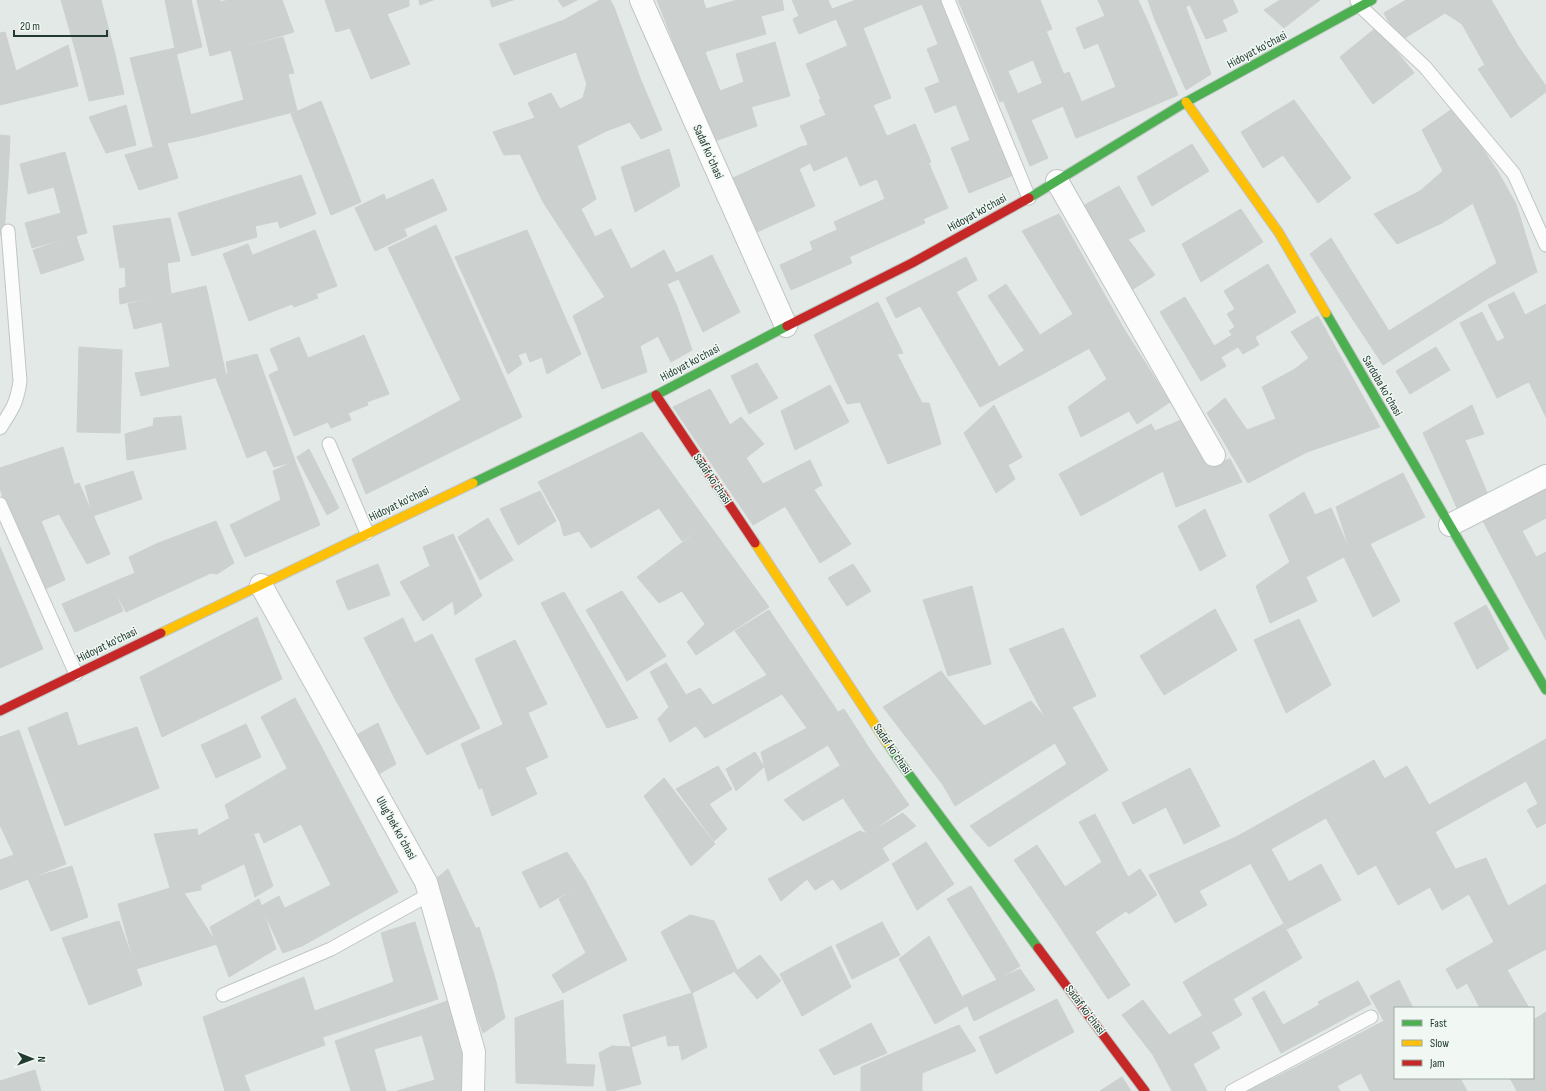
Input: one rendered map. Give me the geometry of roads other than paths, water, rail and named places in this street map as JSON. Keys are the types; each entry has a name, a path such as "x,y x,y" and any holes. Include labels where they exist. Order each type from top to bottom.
{"street":[{"name":"Sadaf koʻchasi","path":"641,0 786,326"},
{"name":"Hidoyat ko'chasi","path":"0,711 656,395 786,326 912,263 1057,181 1186,102 1359,4 1372,0"},
{"name":"Sardoba koʻchasi","path":"1186,102 1278,232 1546,690"},
{"path":"1057,181 1214,455"},
{"name":"Sadaf koʻchasi","path":"656,395 902,765 1145,1091"},
{"path":"1450,525 1546,476"},
{"name":"Ulugʻbek koʻchasi","path":"261,585 426,882 474,1052 473,1091"}],"lane":[{"path":"948,0 1028,198"},
{"path":"1359,4 1425,67 1514,174 1546,245"},
{"path":"0,428 11,412 18,397 20,381 8,231"},
{"path":"329,444 367,533"},
{"path":"0,504 76,674"},
{"path":"223,994 331,949 430,894"},
{"path":"1232,1091 1371,1017"}]}
